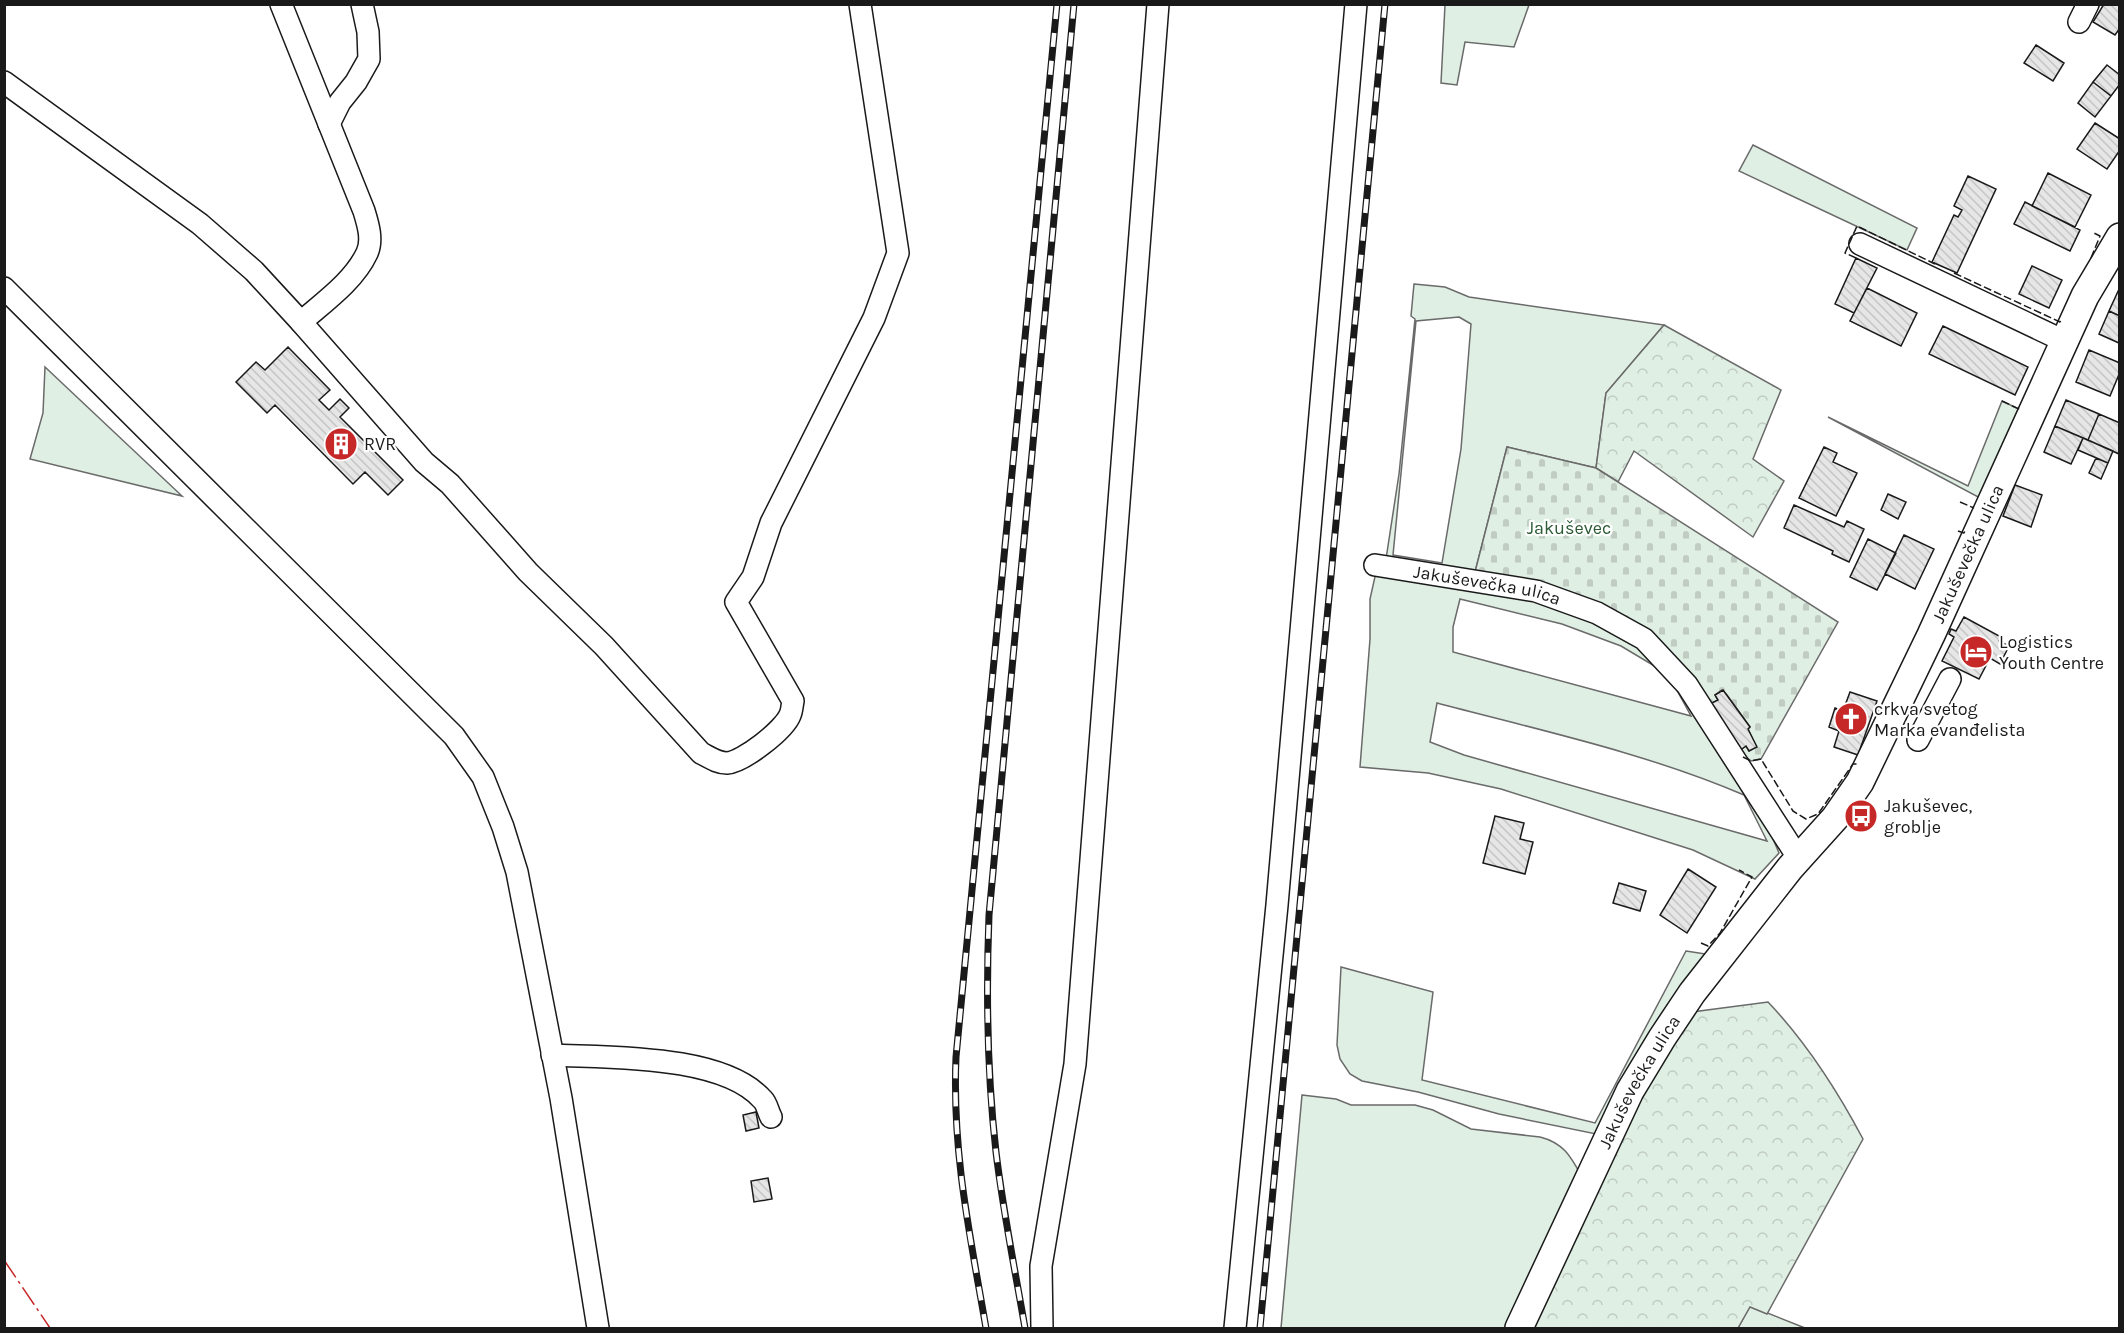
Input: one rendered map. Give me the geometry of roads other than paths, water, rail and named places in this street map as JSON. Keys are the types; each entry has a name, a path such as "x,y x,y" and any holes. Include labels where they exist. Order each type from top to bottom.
{"main road":[{"name":"Jakuševečka ulica","path":"1519,1329 1636,1082 1692,993 1799,859 1835,818 1860,782 2064,341 2100,266 2120,237"}],"street":[{"path":"281,4 364,211 370,233 368,252 342,285 302,322"},
{"path":"329,124 340,102 356,82 369,59 368,32 362,4"},
{"path":"4,82 201,224 254,271 302,322 424,462 450,484 528,572 604,646 701,753 726,763 739,760 783,725 790,715 793,701 736,603 753,577 771,523 874,318 898,253 860,4"},
{"path":"1042,1329 1041,1266 1075,1064 1158,4"},
{"path":"1235,1329 1277,905 1356,4"},
{"path":"1860,244 2064,341"},
{"path":"4,288 460,744 483,777 503,827 517,872 561,1098 598,1329"},
{"name":"Jakuševečka ulica","path":"1375,565 1536,591 1574,603 1618,622 1644,639 1698,693 1799,859"},
{"path":"1918,740 1950,679"},
{"path":"552,1055 673,1061 744,1085 764,1101 771,1117"}],"railway":[{"path":"986,1328 968,1227 960,1160 955,1092 956,1057 1057,4"},
{"path":"1025,1328 1002,1196 993,1122 988,1034 989,915 1074,4"},
{"path":"1260,1328 1385,4"}],"place":[{"name":"RVR","path":"341,444"},
{"name":"Logistics Youth Centre","path":"1976,652"},
{"name":"crkva svetog Marka evanđelista","path":"1851,719"},
{"name":"Jakuševec, groblje","path":"1861,816"}],"park label":[{"name":"Jakuševec","path":"1569,528"}]}
